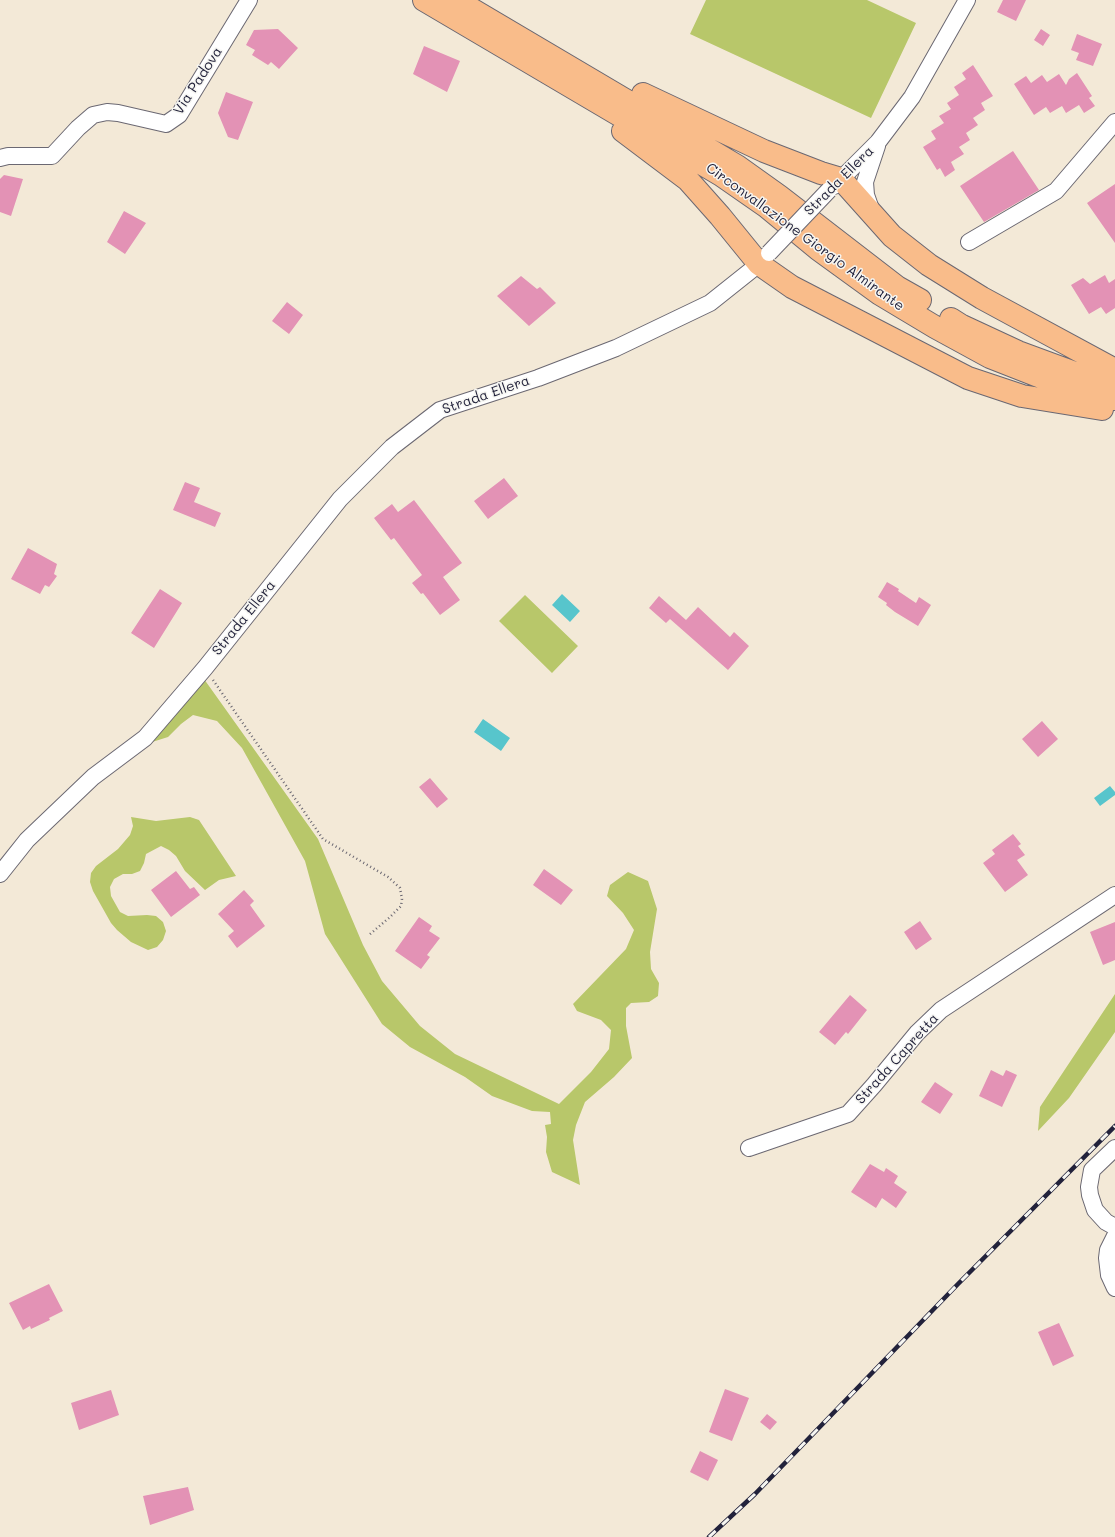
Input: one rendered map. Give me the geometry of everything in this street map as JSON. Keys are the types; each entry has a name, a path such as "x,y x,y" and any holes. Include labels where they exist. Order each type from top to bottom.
{"highway":[{"name":"Circonvallazione Giorgio Almirante","path":"424,0 737,166 779,196 897,287 962,326 1025,354 1074,373 1115,383"},
{"name":"Circonvallazione Giorgio Almirante","path":"456,0 721,175 767,207 818,248 880,294 990,357 1064,386 1115,400"},
{"path":"580,82 631,89 764,151 821,173 873,215 892,236 929,265 982,298 1115,370"},
{"path":"580,82 608,120 688,180 720,216 792,287 968,378 1022,396 1115,411"}],"street":[{"name":"Via Padova","path":"0,158 8,156 52,156 78,128 93,115 107,112 118,113 166,124 179,116 249,0"},
{"name":"Strada Ellera","path":"0,874 27,840 87,783 145,738 205,668 340,499 392,447 440,410 538,378 616,348 710,303 764,259 835,184 878,142 912,97 967,0"},
{"path":"969,242 1056,191 1115,122"},
{"path":"873,215 866,195 865,182 878,142"},
{"name":"Strada Capretta","path":"749,1148 848,1114 917,1034 942,1010 1115,895"},
{"path":"1115,1148 1092,1170 1089,1186 1090,1195 1096,1210 1106,1222 1115,1227"},
{"path":"1115,1236 1108,1250 1107,1258 1109,1274 1115,1288"}],"path":[{"path":"205,668 323,839 388,877 400,888 402,899 400,906 390,918 369,935"}],"green space":[{"path":"706,0 867,0 916,23 871,118 690,34"},
{"path":"525,595 578,646 552,673 499,621"},
{"path":"204,679 318,839 363,945 382,981 420,1026 455,1054 559,1104 591,1072 609,1049 611,1030 601,1020 577,1011 573,1004 626,949 634,930 623,913 607,896 610,885 628,872 648,881 657,909 650,952 651,969 659,983 658,996 649,1002 631,1003 626,1008 626,1026 632,1058 614,1077 585,1102 576,1125 573,1140 580,1185 552,1172 546,1152 547,1137 545,1125 551,1124 550,1112 532,1111 492,1096 465,1077 410,1047 382,1024 325,934 305,861 242,748 217,721 193,715 168,737 149,743"},
{"path":"131,817 156,821 190,817 199,820 236,876 219,880 205,890 185,871 176,856 161,846 146,854 140,871 132,874 123,874 114,879 110,887 111,896 120,912 128,916 156,916 163,922 166,931 163,940 157,947 148,950 131,942 111,923 93,891 90,882 91,873 96,866 118,849 130,835 133,826"},
{"path":"1115,994 1115,1032 1069,1098 1038,1131 1040,1107"}],"water":[{"path":"562,594 580,611 570,622 552,605"},
{"path":"483,719 510,738 501,751 474,732"},
{"path":"1110,786 1115,792 1115,795 1100,806 1094,798"}],"building":[{"path":"1003,0 1026,0 1016,21 997,12"},
{"path":"278,29 298,48 279,69 271,62 268,65 252,55 255,50 246,45 254,30"},
{"path":"1041,29 1050,35 1043,46 1034,40"},
{"path":"1077,34 1102,44 1093,66 1076,60 1079,53 1071,50"},
{"path":"424,46 460,61 447,92 413,74"},
{"path":"973,65 993,96 981,103 985,110 973,118 978,125 966,133 970,140 959,147 964,154 951,162 955,170 945,177 940,168 937,170 923,147 936,139 931,131 944,123 939,116 951,109 947,103 959,95 954,87 966,79 962,73"},
{"path":"1077,73 1092,96 1089,98 1095,106 1084,113 1079,105 1066,113 1062,106 1050,113 1046,107 1034,115 1014,84 1026,76 1031,83 1042,75 1047,82 1059,74 1066,85 1069,79"},
{"path":"226,92 253,102 238,140 228,137 218,113"},
{"path":"1013,151 1039,190 984,222 960,186"},
{"path":"4,175 23,179 11,216 0,212 0,179"},
{"path":"1115,184 1115,243 1087,203"},
{"path":"124,211 146,223 125,254 107,242"},
{"path":"1105,275 1109,283 1115,279 1115,308 1106,314 1101,307 1089,314 1071,285 1083,278 1090,284"},
{"path":"521,276 537,289 540,287 556,303 529,326 497,296"},
{"path":"287,302 303,315 289,334 272,321"},
{"path":"504,478 518,496 488,519 474,501"},
{"path":"185,482 200,488 194,502 221,513 215,527 173,510"},
{"path":"414,500 462,563 443,577 460,600 440,615 423,593 421,594 412,583 422,575 394,538 391,540 374,518 392,504 398,512"},
{"path":"28,548 57,564 54,574 57,576 49,587 45,585 40,594 11,579"},
{"path":"887,582 899,589 898,591 916,603 919,597 931,605 918,626 895,612 886,605 887,603 878,597"},
{"path":"160,589 182,603 154,648 131,633"},
{"path":"659,596 686,620 698,607 730,637 734,632 749,646 728,670 670,619 666,623 649,608"},
{"path":"1042,721 1058,739 1038,757 1022,739"},
{"path":"430,778 448,799 437,808 419,787"},
{"path":"1013,834 1021,844 1018,846 1025,855 1017,860 1028,875 1005,892 983,863 995,854 992,850"},
{"path":"544,869 573,890 561,905 533,885"},
{"path":"176,871 190,889 194,887 200,895 171,917 151,890"},
{"path":"244,890 254,901 250,905 265,926 237,948 228,936 234,931 218,914"},
{"path":"419,917 432,926 429,931 440,938 427,955 430,957 421,969 395,951"},
{"path":"920,921 932,939 916,950 904,932"},
{"path":"1115,922 1115,960 1103,965 1090,932"},
{"path":"850,995 867,1010 848,1034 846,1032 835,1045 819,1032"},
{"path":"991,1070 1003,1076 1006,1070 1017,1075 1002,1107 979,1096"},
{"path":"935,1082 953,1094 940,1114 921,1102"},
{"path":"870,1164 884,1172 886,1168 898,1176 894,1183 907,1192 896,1208 882,1198 876,1208 851,1192"},
{"path":"49,1284 63,1311 49,1318 50,1320 31,1329 30,1326 23,1330 9,1303"},
{"path":"1059,1323 1074,1356 1053,1366 1038,1332"},
{"path":"725,1389 749,1398 732,1441 709,1432"},
{"path":"111,1390 119,1415 79,1430 71,1403"},
{"path":"767,1414 777,1422 770,1430 760,1422"},
{"path":"700,1451 718,1460 708,1481 690,1472"},
{"path":"188,1487 194,1510 150,1525 143,1496"}],"railway":[{"path":"709,1537 755,1494 958,1284 1115,1126"}]}
